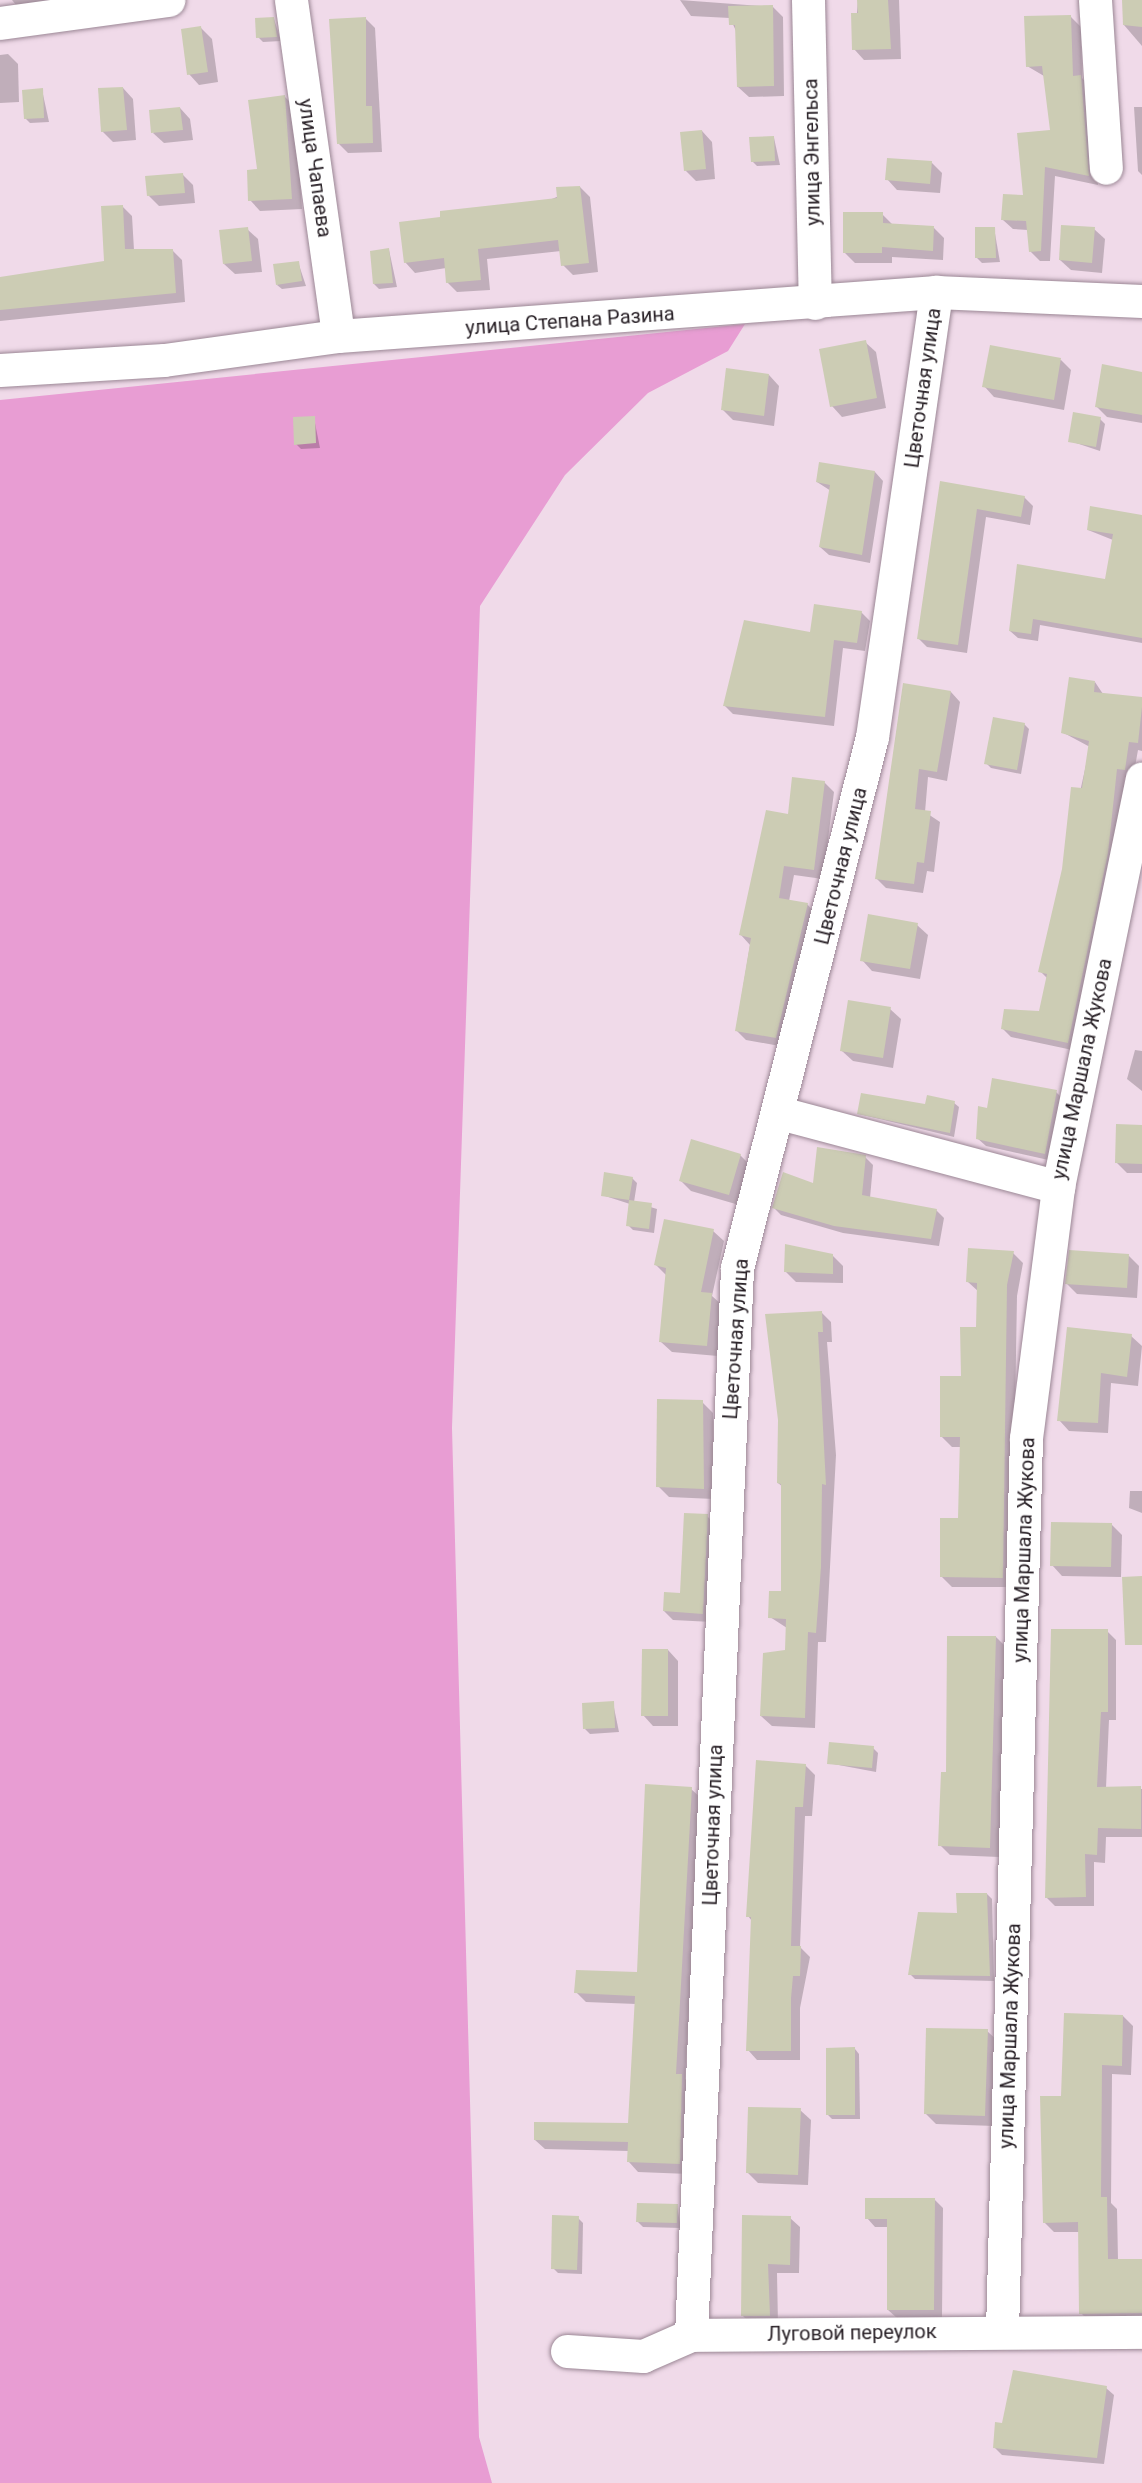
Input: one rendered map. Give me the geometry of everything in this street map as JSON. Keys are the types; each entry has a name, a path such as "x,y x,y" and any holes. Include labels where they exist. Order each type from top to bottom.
{"street":[{"path":"0,23 168,0"},
{"name":"улица Чапаева","path":"291,0 339,336"},
{"name":"улица Энгельса","path":"808,0 816,303"},
{"path":"1095,0 1106,168"},
{"name":"улица Степана Разина","path":"0,370 164,360 339,336 816,303 936,292 1142,301"},
{"name":"Цветочная улица","path":"691,2335 737,1268 780,1113 872,737 936,292"},
{"name":"улица Маршала Жукова","path":"1002,2331 1026,1438 1058,1187 1142,779"},
{"path":"780,1113 1058,1187"},
{"name":"Луговой переулок","path":"567,2351 643,2356 691,2335 1002,2331 1142,2332"}],"shaded area":[{"path":"745,324 728,351 648,393 565,475 480,606 452,1428 479,2437 492,2483 0,2483 0,400"}],"building":[{"path":"857,0 888,0 891,49 852,50 851,13 858,13"},
{"path":"1122,0 1142,0 1142,27 1123,25"},
{"path":"773,5 774,86 737,87 735,25 729,25 728,6"},
{"path":"1071,15 1073,76 1081,75 1089,176 1045,167 1041,251 1029,252 1026,221 1001,220 1003,194 1023,195 1017,133 1050,130 1042,66 1026,67 1024,16"},
{"path":"274,17 277,37 256,38 255,18"},
{"path":"366,17 366,106 372,106 373,143 337,144 329,19"},
{"path":"201,26 208,72 187,75 181,29"},
{"path":"123,87 127,130 101,132 98,88"},
{"path":"43,88 44,118 24,119 22,90"},
{"path":"285,95 292,199 248,201 247,170 257,169 248,100"},
{"path":"180,107 183,130 151,133 149,110"},
{"path":"702,130 706,169 684,171 680,132"},
{"path":"774,136 775,161 751,162 749,137"},
{"path":"887,158 932,161 930,184 885,180"},
{"path":"183,173 185,193 147,196 145,176"},
{"path":"580,186 589,263 561,266 558,240 478,249 481,280 446,283 444,258 404,263 399,222 440,217 440,211 557,198 556,187"},
{"path":"123,205 125,249 173,249 176,293 0,310 0,277 104,261 101,206"},
{"path":"843,212 883,212 883,223 934,226 933,251 882,247 882,253 843,253"},
{"path":"1061,225 1095,227 1092,263 1059,260"},
{"path":"248,227 252,261 223,264 219,230"},
{"path":"975,227 995,227 996,258 975,258"},
{"path":"389,248 393,283 373,284 370,251"},
{"path":"299,261 302,281 276,285 273,264"},
{"path":"866,340 877,398 830,407 819,349"},
{"path":"990,345 1061,358 1054,400 982,387"},
{"path":"1102,364 1142,372 1142,415 1095,407"},
{"path":"726,368 769,374 764,416 721,410"},
{"path":"1073,412 1101,417 1096,447 1068,442"},
{"path":"315,416 316,443 294,445 293,417"},
{"path":"819,462 875,471 862,555 819,547 830,485 816,482"},
{"path":"940,481 1025,496 1021,517 977,509 958,645 917,639"},
{"path":"1090,506 1142,515 1142,638 1033,619 1031,634 1009,631 1017,564 1105,579 1113,534 1087,530"},
{"path":"814,604 862,611 857,643 834,640 825,717 723,706 744,620 810,632"},
{"path":"1069,677 1095,681 1094,692 1142,697 1142,707 1138,743 1129,742 1125,770 1117,769 1108,853 1068,1043 1001,1029 1004,1009 1039,1011 1047,974 1038,972 1062,869 1071,787 1082,788 1089,741 1061,733"},
{"path":"903,683 951,691 937,772 919,769 915,809 931,811 924,863 917,862 914,884 875,879"},
{"path":"993,717 1025,723 1017,770 984,764"},
{"path":"792,777 825,781 814,870 784,866 779,898 808,903 776,1038 735,1031 751,938 739,935 766,810 788,814"},
{"path":"868,914 918,923 910,969 860,961"},
{"path":"848,1000 891,1007 883,1058 840,1051"},
{"path":"992,1078 1057,1090 1045,1154 976,1139 978,1106 987,1108"},
{"path":"861,1093 925,1104 927,1095 955,1101 950,1133 857,1114"},
{"path":"1116,1124 1142,1125 1142,1164 1115,1163"},
{"path":"691,1139 741,1154 729,1195 679,1181"},
{"path":"817,1147 866,1155 862,1195 937,1209 931,1239 834,1226 772,1208 783,1172 813,1183"},
{"path":"604,1172 633,1177 629,1200 601,1196"},
{"path":"629,1200 652,1203 649,1229 626,1226"},
{"path":"664,1219 714,1229 701,1292 712,1293 707,1346 659,1342 666,1268 654,1265"},
{"path":"785,1244 833,1254 833,1274 784,1272"},
{"path":"968,1248 1014,1251 1007,1285 1003,1578 940,1577 940,1518 958,1518 960,1437 940,1437 940,1376 961,1376 960,1327 976,1327 977,1283 966,1282"},
{"path":"1069,1250 1129,1254 1127,1288 1065,1284"},
{"path":"822,1311 823,1332 818,1332 826,1485 822,1484 821,1567 816,1633 808,1632 805,1718 760,1716 763,1653 785,1650 786,1619 768,1618 769,1591 781,1591 781,1484 777,1483 778,1420 765,1314"},
{"path":"1067,1327 1132,1334 1127,1377 1101,1373 1098,1423 1057,1421"},
{"path":"657,1399 703,1400 704,1489 656,1487"},
{"path":"684,1513 708,1514 703,1614 663,1611 664,1592 680,1593"},
{"path":"1051,1522 1112,1523 1111,1567 1050,1566"},
{"path":"1142,1576 1142,1645 1125,1645 1122,1577"},
{"path":"1051,1629 1108,1629 1108,1712 1101,1712 1097,1787 1141,1786 1141,1829 1098,1828 1097,1855 1085,1854 1086,1897 1045,1898"},
{"path":"947,1636 996,1636 990,1848 938,1846 941,1772 946,1772"},
{"path":"642,1649 668,1649 668,1716 641,1716"},
{"path":"614,1701 615,1728 583,1729 582,1703"},
{"path":"829,1742 874,1746 872,1768 827,1764"},
{"path":"756,1760 806,1764 803,1807 795,1807 791,1946 801,1946 800,1976 793,1976 791,2051 746,2051 751,1917 746,1917"},
{"path":"645,1784 692,1787 676,2074 682,2074 680,2164 627,2162 628,2142 534,2140 534,2122 628,2123 635,1996 574,1993 576,1970 637,1972"},
{"path":"956,1893 987,1893 990,1976 908,1975 918,1912 957,1913"},
{"path":"1064,2013 1123,2015 1122,2066 1102,2065 1101,2197 1107,2197 1108,2259 1142,2259 1142,2313 1079,2314 1078,2222 1043,2223 1040,2096 1061,2096"},
{"path":"926,2028 988,2029 985,2116 924,2114"},
{"path":"855,2047 855,2115 826,2115 826,2048"},
{"path":"748,2107 801,2108 798,2175 746,2173"},
{"path":"865,2198 935,2198 934,2310 887,2310 887,2219 865,2219"},
{"path":"637,2203 678,2204 677,2223 636,2222"},
{"path":"552,2215 579,2216 577,2270 551,2269"},
{"path":"742,2215 791,2216 790,2265 768,2264 770,2316 741,2316"},
{"path":"1013,2370 1107,2386 1097,2458 993,2448 995,2422 1002,2423"}]}
